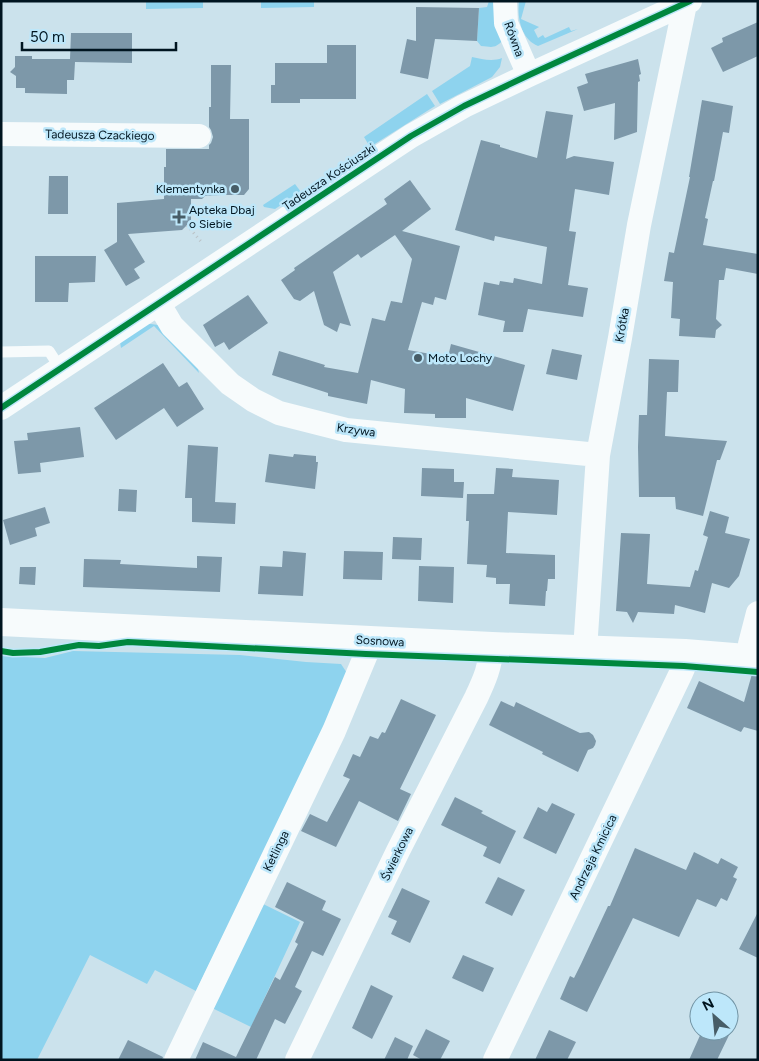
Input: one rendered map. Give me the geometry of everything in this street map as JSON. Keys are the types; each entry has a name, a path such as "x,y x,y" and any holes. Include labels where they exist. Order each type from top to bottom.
{"street":[{"name":"Równa","path":"505,1 506,23 528,75"},
{"name":"Tadeusza Kościuszki","path":"1,408 411,136 464,106 528,75 688,2"},
{"name":"Krótka","path":"585,650 598,455 639,225 688,2"},
{"name":"Tadeusza Czackiego","path":"1,134 199,136"},
{"name":"Krzywa","path":"159,304 172,326 230,384 253,400 279,413 346,430 598,455"},
{"path":"753,658 752,637 758,613"},
{"name":"Sosnowa","path":"1,622 492,646 685,653 753,658"},
{"name":"Ketlinga","path":"176,1060 334,732 372,640"},
{"name":"Świerkowa","path":"297,1060 398,851 483,682 489,666 492,646"},
{"name":"Andrzeja Kmicica","path":"495,1060 681,673 684,666 685,653"}],"lane":[{"path":"1,352 49,351 60,368"}],"path":[{"path":"187,225 203,244"}],"shaded area":[{"path":"146,1 203,1 203,8 146,9"},
{"path":"261,1 314,1 314,7 261,8"},
{"path":"489,1 497,1 503,40 498,45 491,47 481,46 477,41 479,8 487,7"},
{"path":"519,1 526,1 521,19 539,27 534,30 538,38 543,35 545,38 569,27 571,31 578,29 538,46 532,43 521,27"},
{"path":"472,57 491,60 502,58 500,67 492,77 440,104 432,91 470,66"},
{"path":"427,94 435,106 370,147 364,137"},
{"path":"295,184 301,192 275,209 264,207 263,205"},
{"path":"147,324 158,325 198,369 199,373 154,326 121,348 120,342"},
{"path":"73,651 240,655 341,664 347,673 340,697 196,991 155,970 147,984 90,955 37,1060 1,1060 1,656 45,658"},
{"path":"259,902 300,922 251,1027 210,1007"}],"building":[{"path":"416,7 479,8 477,41 435,39 428,79 400,73 407,39 416,41"},
{"path":"758,22 758,56 723,72 711,48 723,42 722,38"},
{"path":"71,33 132,33 132,63 75,62 74,80 67,80 67,94 25,93 25,88 16,88 16,76 10,72 15,67 15,56 32,56 32,59 70,59"},
{"path":"327,45 356,45 356,99 300,99 300,103 271,103 271,85 275,85 275,63 327,63"},
{"path":"638,59 641,74 639,75 640,81 638,82 637,132 614,140 615,103 584,111 577,87 588,83 585,74"},
{"path":"211,65 231,65 230,119 249,119 249,189 244,195 205,196 202,199 191,199 191,221 182,230 128,234 145,262 134,269 140,278 126,286 104,250 117,242 117,203 164,199 166,149 209,149 213,137 209,127"},
{"path":"702,100 733,106 729,133 723,132 705,218 708,219 703,245 758,254 758,274 726,268 724,280 719,280 716,319 722,325 716,330 715,338 679,336 680,319 671,318 673,282 664,281 669,252 674,253 690,177"},
{"path":"546,111 573,115 566,159 574,156 614,162 609,195 575,189 569,231 576,232 568,285 588,288 583,317 528,309 523,332 503,332 505,321 478,315 484,282 499,285 500,281 513,283 514,278 542,284 547,247 495,236 494,241 455,230 481,140 537,158"},
{"path":"49,176 68,176 68,214 48,214"},
{"path":"410,180 431,209 402,231 460,246 446,300 435,297 433,305 422,302 408,350 448,357 451,344 525,365 513,411 466,398 466,418 435,418 435,414 404,413 405,389 371,380 367,404 328,396 328,393 272,375 279,351 325,365 324,367 358,373 372,318 385,321 391,301 402,303 412,259 395,235 361,258 358,254 333,272 351,326 340,323 337,332 324,325 314,291 300,301 294,299 281,280 295,270 294,268 387,204 384,199"},
{"path":"35,256 96,256 95,282 69,283 68,302 35,302"},
{"path":"248,295 268,323 229,350 224,342 215,347 203,325"},
{"path":"552,349 582,355 577,380 546,374"},
{"path":"649,359 679,360 678,392 667,392 665,436 727,441 720,460 717,460 703,516 676,509 675,497 639,497 639,415 647,415"},
{"path":"163,363 179,387 187,382 204,409 177,427 164,408 116,440 94,408"},
{"path":"80,427 84,457 40,463 41,472 18,474 14,441 28,440 27,433"},
{"path":"188,445 218,447 215,502 236,503 235,524 192,522 192,498 185,498"},
{"path":"269,454 293,457 294,454 316,456 316,462 318,462 315,489 265,482"},
{"path":"422,468 454,469 454,482 464,482 463,498 421,496"},
{"path":"496,468 513,469 512,477 559,480 557,515 508,512 506,553 555,555 555,579 548,579 545,606 509,604 510,584 496,584 496,578 486,577 487,565 467,564 469,521 466,521 467,494 494,494"},
{"path":"119,489 137,490 136,512 118,511"},
{"path":"45,507 50,523 35,528 37,536 10,545 3,520"},
{"path":"710,511 729,517 725,533 750,539 739,576 729,588 712,583 705,613 675,605 674,614 638,612 633,623 627,612 616,611 621,533 650,534 647,584 690,587 695,570 698,571 708,537 703,535"},
{"path":"393,537 422,538 421,560 392,559"},
{"path":"283,551 306,553 303,596 258,594 260,566 282,567"},
{"path":"344,551 383,552 382,580 343,579"},
{"path":"197,556 222,557 220,592 83,587 84,559 121,560 120,564 197,568"},
{"path":"419,566 454,567 453,603 418,601"},
{"path":"20,567 36,567 35,585 19,584"},
{"path":"752,674 758,674 758,731 744,727 741,732 687,708 699,681 744,702"},
{"path":"401,699 436,715 400,789 411,794 398,821 359,801 336,847 301,831 310,814 327,822 350,779 343,776 353,754 360,757 370,736 378,739 382,732 385,733"},
{"path":"501,701 514,707 516,702 580,733 589,732 593,735 596,741 595,745 588,750 578,772 489,725"},
{"path":"455,797 516,831 500,864 483,856 487,847 441,825"},
{"path":"552,803 575,814 556,854 523,838 538,807 547,812"},
{"path":"635,848 686,870 694,852 718,864 721,858 738,867 733,877 737,879 727,901 721,898 716,907 697,899 679,937 633,918 587,1012 560,999 570,976 574,978 608,906 610,906"},
{"path":"498,877 525,890 512,916 485,903"},
{"path":"287,882 326,901 322,910 341,919 323,956 312,951 295,987 302,991 285,1024 275,1019 256,1060 195,1060 203,1042 236,1057 275,977 280,980 298,944 295,942 304,922 275,907"},
{"path":"402,888 430,901 410,943 391,934 397,921 388,917"},
{"path":"758,912 758,958 739,949"},
{"path":"463,955 494,968 483,992 452,978"},
{"path":"371,985 393,996 372,1039 352,1028"},
{"path":"426,1029 450,1041 440,1060 422,1060 413,1055"},
{"path":"549,1030 576,1042 567,1060 535,1060"},
{"path":"395,1037 413,1046 407,1060 384,1060"},
{"path":"128,1040 163,1057 162,1060 118,1060"},
{"path":"698,1041 726,1041 717,1060 689,1060"}],"cycle path":[{"path":"1,408 411,136 464,106 690,1"},
{"path":"1,651 13,653 40,652 79,645 99,646 128,642 366,654 684,666 758,672"}],"place":[{"name":"Klementynka","path":"235,189"},
{"name":"Apteka Dbaj o Siebie","path":"179,217"},
{"name":"Moto Lochy","path":"418,358"}]}
